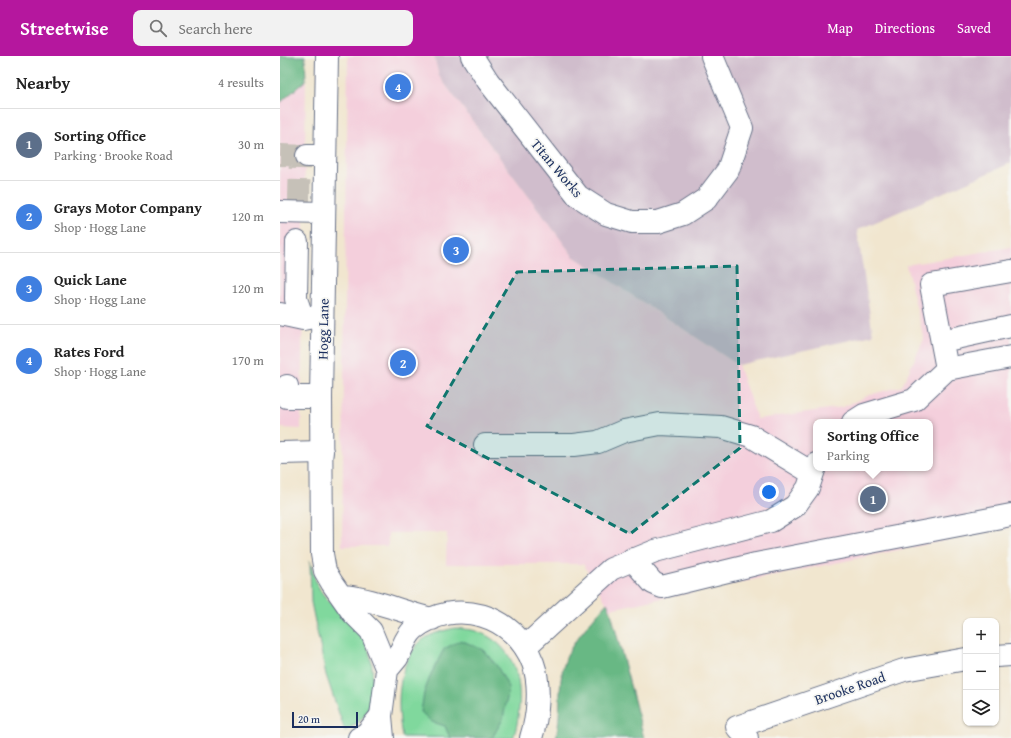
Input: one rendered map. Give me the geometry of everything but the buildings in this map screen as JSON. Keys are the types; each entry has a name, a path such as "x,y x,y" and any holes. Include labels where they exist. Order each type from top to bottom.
{"main road":[{"name":"Hogg Lane","path":"327,56 316,156 324,213 313,318 321,397 322,554 325,570 332,583 354,613 371,631 387,670 381,716 383,738"},
{"name":"Titan Works","path":"472,56 488,81 578,196 606,214 632,222 658,222 683,214 706,199 728,170 742,128 712,56"},
{"path":"289,208 324,213"},
{"path":"293,259 296,299 313,318"},
{"path":"947,370 931,286 1011,271"},
{"path":"280,314 313,318"},
{"path":"942,341 1011,326"},
{"path":"858,418 914,400 947,370 1011,357"},
{"path":"287,386 287,397 321,397"},
{"path":"485,445 574,445 598,442 624,431 660,424 721,427 751,436 813,467"},
{"path":"280,453 322,452"},
{"path":"525,647 611,569 632,559 655,551 771,521 795,506 808,488 813,471"},
{"path":"632,559 653,583 662,587 764,563 1011,515"},
{"path":"343,596 362,598 407,613 432,619"},
{"name":"Hogg Lane","path":"387,670 397,658 404,642 414,630 432,619 451,613 488,617 516,634 525,647 533,664 537,684 536,712 531,738"},
{"path":"999,656 1011,655"},
{"name":"Brooke Road","path":"742,733 904,670 963,660"},
{"path":"359,738 367,733 381,716"}],"highlighted area":[{"path":"737,266 740,448 630,534 427,426 517,272"}],"shaded area":[{"path":"348,56 434,56 439,76 573,256 738,365 757,419 843,407 869,395 902,386 924,339 906,265 1011,247 1011,527 610,609 583,564 446,564 447,533 388,533 388,546 342,546"},
{"path":"434,56 1011,56 1011,163 857,230 873,335 738,365 573,256 439,76"},
{"path":"306,80 301,429 280,428 280,103"}],"green space":[{"path":"280,56 305,56 306,80 280,103"},
{"path":"310,561 316,581 322,593 360,632 368,648 372,664 372,691 367,710 357,723 345,731 326,675 311,602"},
{"path":"607,603 610,609 644,738 556,738 559,719 561,679 565,661 577,638"},
{"path":"455,628 474,630 488,636 498,643 512,661 516,672 519,695 518,719 513,738 402,737 399,701 402,676 406,664 418,644 426,638 435,633"},
{"path":"461,640 483,650 497,666 509,688 503,719 492,738 450,738 445,726 432,722 421,712 424,693 431,674 444,649"}],"tunnel":[{"path":"280,155 307,156"},
{"path":"299,202 300,156"}],"place":[{"name":"Rates Ford","path":"398,87"},
{"name":"Quick Lane","path":"456,250"},
{"name":"Grays Motor Company","path":"403,363"},
{"name":"Sorting Office","path":"873,499"}]}
